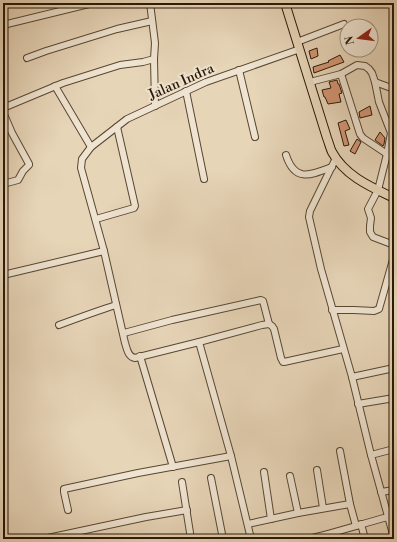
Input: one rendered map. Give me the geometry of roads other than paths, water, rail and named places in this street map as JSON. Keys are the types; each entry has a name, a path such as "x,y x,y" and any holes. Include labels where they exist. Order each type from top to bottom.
{"main road":[{"path":"286,3 331,150 342,166 351,174 394,198"}],"street":[{"path":"3,25 93,3"},
{"path":"150,3 155,43 155,106"},
{"path":"27,58 117,29 152,21"},
{"name":"Jalan Indra","path":"96,219 81,168 83,156 91,147 127,119 206,82 239,70 339,26"},
{"path":"3,108 56,86 120,65 154,59"},
{"path":"310,82 341,74 357,65 365,66 372,73 379,102 392,131 378,190 368,209 371,218 370,232 374,238 394,245"},
{"path":"239,70 255,137"},
{"path":"341,74 360,134 363,138 387,154"},
{"path":"375,82 394,89"},
{"path":"56,86 91,147"},
{"path":"186,91 204,179"},
{"path":"3,112 12,133 29,162 29,165 23,171 18,180 3,184"},
{"path":"117,127 135,206 134,208 96,219 129,355 136,358 269,324"},
{"path":"286,155 295,171 301,174 313,174 332,167"},
{"path":"336,158 310,211 309,217 321,269 352,377 394,538"},
{"path":"3,275 104,251"},
{"path":"332,310 374,311 379,309 394,256"},
{"path":"124,334 172,320 261,300 263,301 269,324 274,329 282,362 343,349"},
{"path":"59,325 95,311 116,305"},
{"path":"199,342 231,456 251,539"},
{"path":"140,356 173,467"},
{"path":"352,377 394,368"},
{"path":"358,404 394,398"},
{"path":"371,454 394,449"},
{"path":"340,451 350,504 364,539"},
{"path":"68,510 64,490 231,456"},
{"path":"317,470 323,508"},
{"path":"264,472 271,519"},
{"path":"290,476 298,513"},
{"path":"211,478 223,539"},
{"path":"182,482 191,539"},
{"path":"381,492 394,490"},
{"path":"248,524 323,508 350,504"},
{"path":"43,539 146,517 187,510"},
{"path":"307,539 334,536 359,525 388,517"}]}
